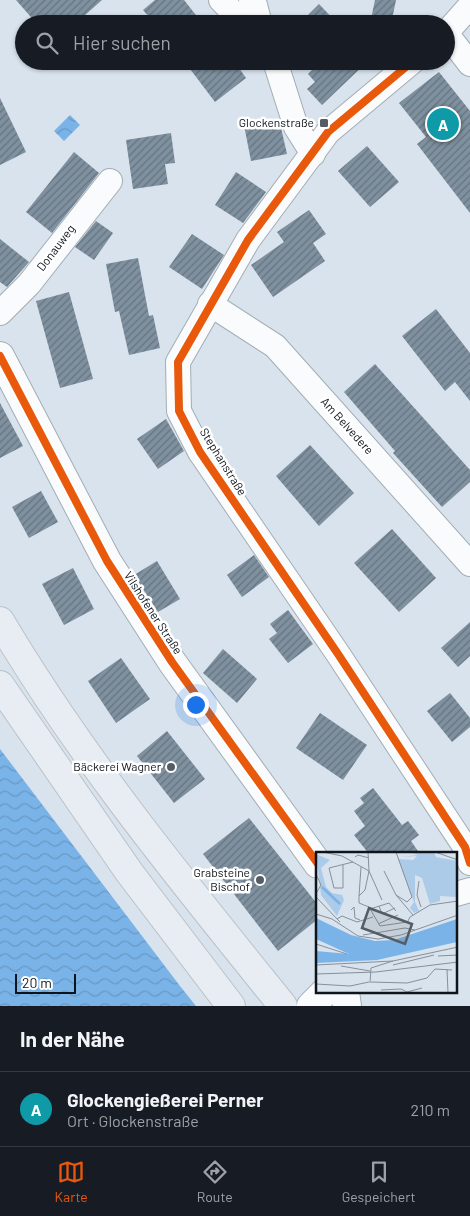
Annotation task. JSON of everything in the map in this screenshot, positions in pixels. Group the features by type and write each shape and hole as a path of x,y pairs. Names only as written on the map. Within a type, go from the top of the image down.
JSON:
{"main road":[{"path":"0,621 35,680 163,857 283,1006"},
{"path":"0,685 130,872 231,1006"}],"street":[{"path":"221,0 235,15"},
{"path":"251,0 255,5 258,15"},
{"path":"455,23 470,6"},
{"path":"455,45 470,64"},
{"path":"278,70 296,127 313,154"},
{"name":"Stephanstraße","path":"402,70 328,132 248,240 178,362 179,411 200,452 338,654 465,847 470,863"},
{"name":"Donauweg","path":"0,313 29,284 110,181"},
{"name":"Am Belvedere","path":"210,304 275,346 470,564"},
{"name":"Vilshofener Straße","path":"0,356 107,561 172,662 316,861"},
{"path":"311,1006 322,994"}],"water":[{"path":"70,115 80,125 64,141 54,131"},
{"path":"0,749 180,986 196,1006 0,1006"}],"building":[{"path":"16,0 102,0 85,15 29,15"},
{"path":"155,0 184,0 196,15 147,15 143,10"},
{"path":"375,0 396,0 393,15 372,15"},
{"path":"319,4 329,15 308,15"},
{"path":"191,70 240,70 246,78 215,102"},
{"path":"312,70 359,70 322,105 307,89 315,82 308,74"},
{"path":"439,72 470,111 470,213 417,144 426,137 399,103"},
{"path":"0,98 26,152 0,165"},
{"path":"279,119 287,154 251,161 244,125"},
{"path":"171,133 175,163 165,164 168,184 133,189 126,140"},
{"path":"367,146 399,182 370,207 338,171"},
{"path":"74,152 99,173 52,233 26,212"},
{"path":"236,172 266,192 243,223 215,205"},
{"path":"309,210 326,234 313,243 325,261 273,297 251,265 284,242 277,232"},
{"path":"96,221 113,233 94,260 75,247"},
{"path":"192,234 224,255 202,289 169,267"},
{"path":"0,239 29,262 7,287 0,282"},
{"path":"138,258 149,316 153,315 160,348 129,355 119,311 115,312 106,264"},
{"path":"69,292 93,379 60,388 36,301"},
{"path":"436,309 470,353 470,401 455,382 445,391 402,336"},
{"path":"375,364 470,470 470,482 442,507 393,453 395,451 344,392"},
{"path":"0,403 23,446 0,458"},
{"path":"166,419 184,451 158,469 137,439"},
{"path":"310,445 354,493 319,526 276,476"},
{"path":"41,491 58,522 29,538 12,507"},
{"path":"392,529 436,578 399,612 354,563"},
{"path":"254,555 269,577 242,597 227,575"},
{"path":"157,561 180,599 158,612 134,575"},
{"path":"73,568 94,609 64,625 42,584"},
{"path":"288,610 313,644 288,663 269,639 277,633 270,624"},
{"path":"470,622 470,656 458,667 441,648"},
{"path":"223,649 257,679 237,703 203,673"},
{"path":"121,658 150,699 116,723 88,681"},
{"path":"450,693 470,718 470,727 452,742 427,711"},
{"path":"320,713 367,745 343,780 296,748"},
{"name":"Bäckerei Wagner","path":"167,731 205,779 174,803 137,756"},
{"path":"373,788 402,825 408,821 419,835 411,841 419,852 367,852 354,835 365,826 354,811 364,803 360,798"},
{"name":"Grabsteine Bischof","path":"249,818 316,902 316,921 278,951 203,854"}],"cycle path":[{"path":"402,70 328,132 248,240 178,362 179,411 200,452 338,654 465,847 470,863"},
{"path":"0,356 107,561 172,662 316,861"}],"place":[{"name":"Glockenstraße","path":"324,123"},
{"name":"Glockengießerei Perner","path":"443,124"},
{"name":"Bäckerei Wagner","path":"171,767"},
{"name":"Grabsteine Bischof","path":"260,880"}]}
